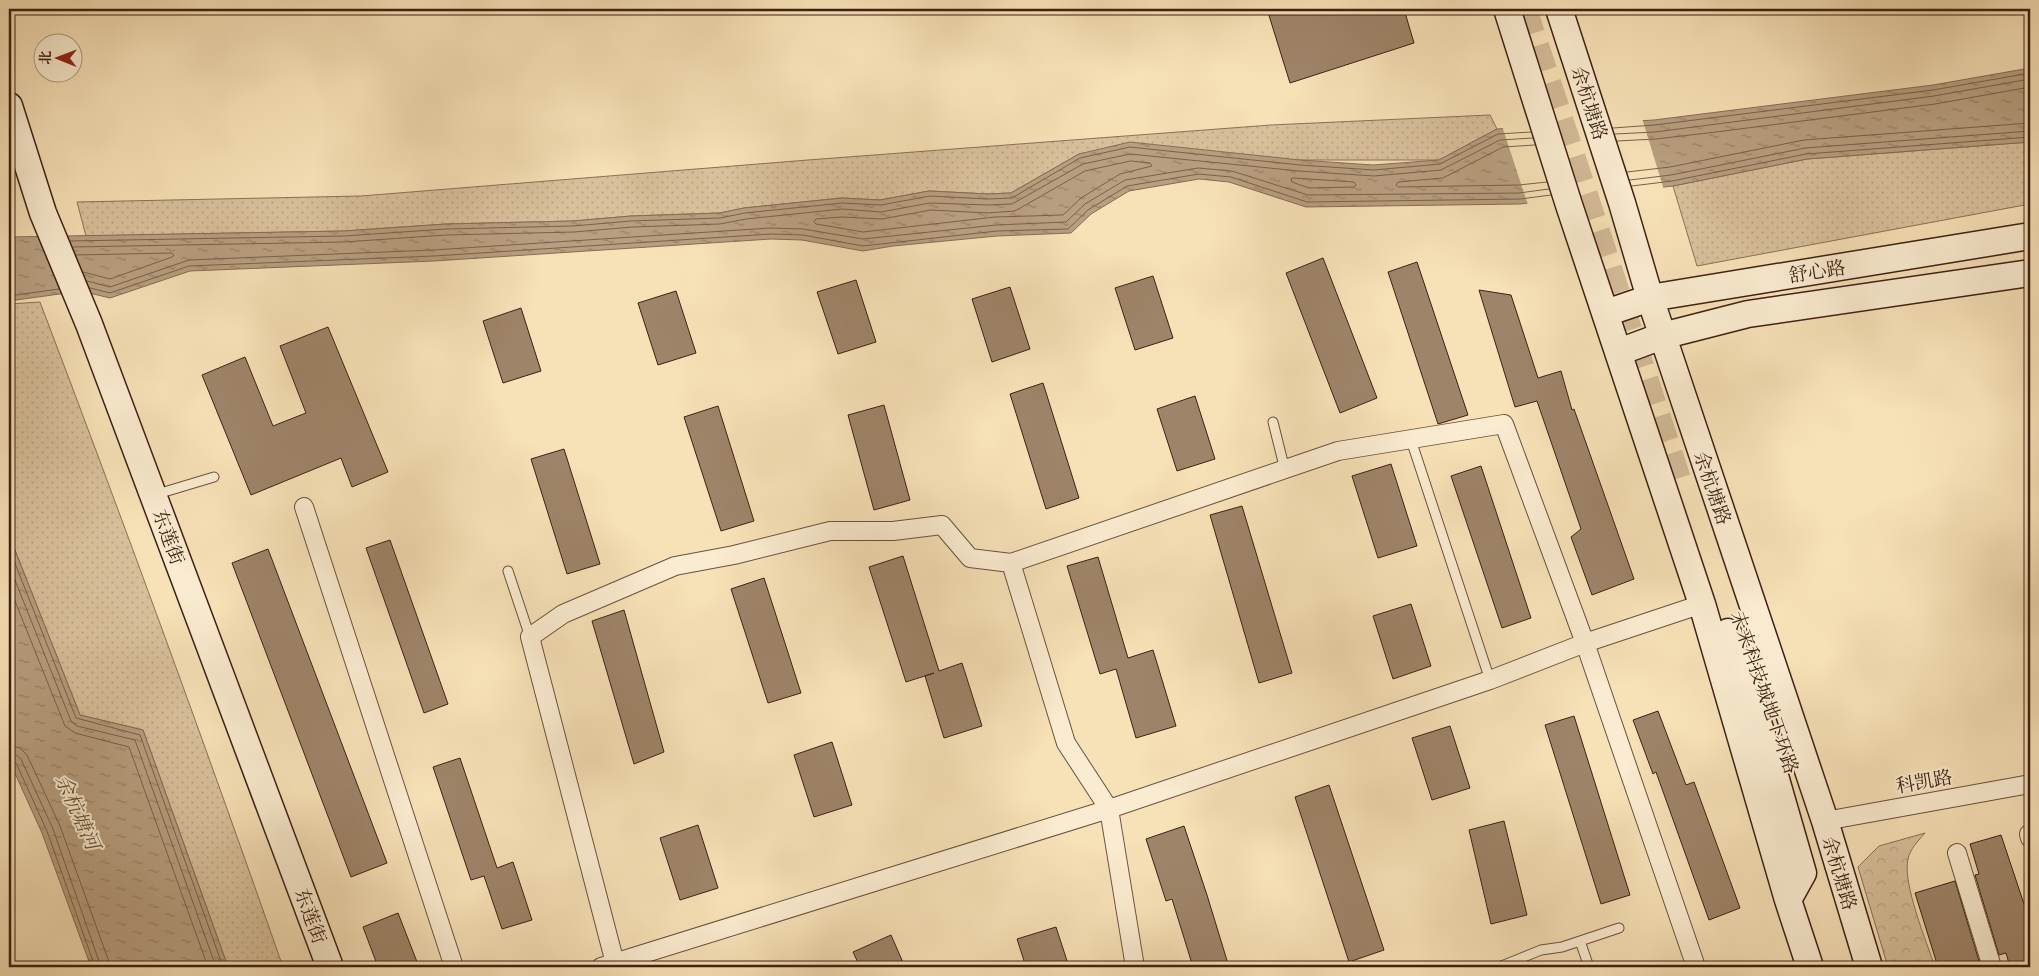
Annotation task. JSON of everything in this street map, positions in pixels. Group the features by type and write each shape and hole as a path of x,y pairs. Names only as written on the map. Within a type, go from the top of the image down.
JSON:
{"street":[{"path":"1506,9 1702,604 1788,900 1810,967"},
{"name":"余杭塘路","path":"1559,9 1622,202 1662,336 1825,821 1869,967"},
{"name":"东莲街","path":"9,106 43,213 89,324 330,967"},
{"name":"舒心路","path":"1606,313 1650,298 2030,236"},
{"name":"舒心路","path":"1619,352 1662,336 1748,314 2030,273"},
{"path":"1696,967 1585,643 1504,424 1338,451 1285,471 1010,563 970,558 942,526 894,531 830,531 734,555 675,566 563,614 530,638 611,966 1109,809 1490,680 1585,643 1702,604"},
{"name":"未来科技城地下环路","path":"1788,900 1803,873 1685,480 1825,866 1849,901"},
{"path":"304,507 454,967"},
{"path":"1010,563 1066,743 1109,809 1135,967"},
{"name":"科凯路","path":"1825,821 2030,784"},
{"path":"1957,853 1992,967"}],"lane":[{"path":"1273,422 1285,471"},
{"path":"1412,440 1490,680"},
{"path":"154,495 214,476"},
{"path":"508,571 530,638"},
{"path":"1499,967 1541,950 1562,947 1619,928"},
{"path":"1580,941 1589,967"}],"green space":[{"path":"1490,115 1497,129 1439,160 1300,160 1079,154 1011,193 988,194 929,191 880,200 842,198 744,208 720,213 631,216 573,221 446,224 344,231 86,236 77,202 361,196 1271,125"},
{"path":"2030,142 2030,204 1697,266 1673,186 1807,159"},
{"path":"40,302 164,634 283,967 228,967 143,730 80,715 9,535 9,304"},
{"path":"1925,833 1911,852 1907,870 1916,913 1935,967 1888,967 1858,867 1879,846"}],"water":[{"path":"2030,68 2030,142 1807,159 1673,186 1520,204 1306,207 1229,182 1199,179 1129,191 1091,214 1071,233 997,236 893,246 863,251 802,240 771,239 434,261 190,271 110,298 81,291 9,301 9,237 344,231 446,224 573,221 631,216 720,213 744,208 842,198 880,200 929,191 988,194 1011,193 1079,154 1130,142 1300,160 1373,165 1439,160 1497,129 1654,120 1933,85"},
{"name":"余杭塘河","path":"9,535 80,715 143,730 228,967 91,967 42,833 9,760"}],"pier":[{"path":"1642,118 1664,190 1528,205 1502,126"}],"building":[{"path":"1267,9 1404,9 1414,43 1290,83"},
{"path":"1323,258 1377,398 1340,413 1286,273"},
{"path":"1417,262 1468,415 1438,424 1388,272"},
{"path":"1153,276 1173,338 1135,350 1115,288"},
{"path":"856,280 876,342 838,354 817,292"},
{"path":"1010,287 1030,349 992,362 972,299"},
{"path":"1479,290 1511,295 1538,378 1561,371 1572,410 1574,409 1634,579 1592,595 1571,537 1581,529 1537,401 1515,407"},
{"path":"676,291 696,353 658,365 638,303"},
{"path":"521,308 541,371 503,383 483,321"},
{"path":"328,327 388,472 352,487 341,458 251,495 202,375 245,357 273,426 306,413 280,346"},
{"path":"1043,383 1079,498 1046,509 1010,394"},
{"path":"1195,396 1215,459 1177,471 1157,409"},
{"path":"884,405 910,500 874,510 848,415"},
{"path":"718,406 754,521 721,531 684,417"},
{"path":"564,449 600,564 567,574 531,459"},
{"path":"1391,464 1417,546 1378,558 1352,476"},
{"path":"1481,466 1531,618 1502,628 1451,476"},
{"path":"1242,506 1292,673 1259,683 1210,515"},
{"path":"390,540 448,704 424,713 366,548"},
{"path":"268,549 387,863 351,877 232,563"},
{"path":"903,556 939,671 962,663 982,726 944,738 925,676 934,673 906,682 869,567"},
{"path":"1098,557 1128,658 1153,650 1176,726 1136,738 1116,669 1100,674 1067,566"},
{"path":"764,578 801,693 768,703 731,589"},
{"path":"1411,604 1431,666 1393,679 1373,616"},
{"path":"624,610 664,752 634,764 592,621"},
{"path":"1658,711 1686,785 1694,782 1740,908 1709,920 1656,772 1653,774 1633,720"},
{"path":"1574,716 1630,895 1601,904 1545,725"},
{"path":"1450,726 1470,788 1432,800 1412,738"},
{"path":"832,742 852,805 814,817 794,755"},
{"path":"460,758 497,868 513,862 532,920 502,929 484,876 471,880 433,767"},
{"path":"1329,785 1384,950 1349,962 1295,797"},
{"path":"1504,821 1527,915 1491,924 1469,830"},
{"path":"698,825 718,888 680,900 660,838"},
{"path":"1184,826 1229,967 1193,967 1172,899 1166,901 1146,839"},
{"path":"2001,835 2030,922 2030,967 2010,967 2006,953 1999,955 1975,875 1979,874 1970,844"},
{"path":"1955,881 1979,961 1956,967 1938,967 1915,893"},
{"path":"398,913 419,967 378,967 363,927"},
{"path":"1056,927 1069,967 1026,967 1017,939"},
{"path":"891,935 905,967 860,967 853,952"}],"tunnel":[{"path":"1524,9 1679,482"}]}
